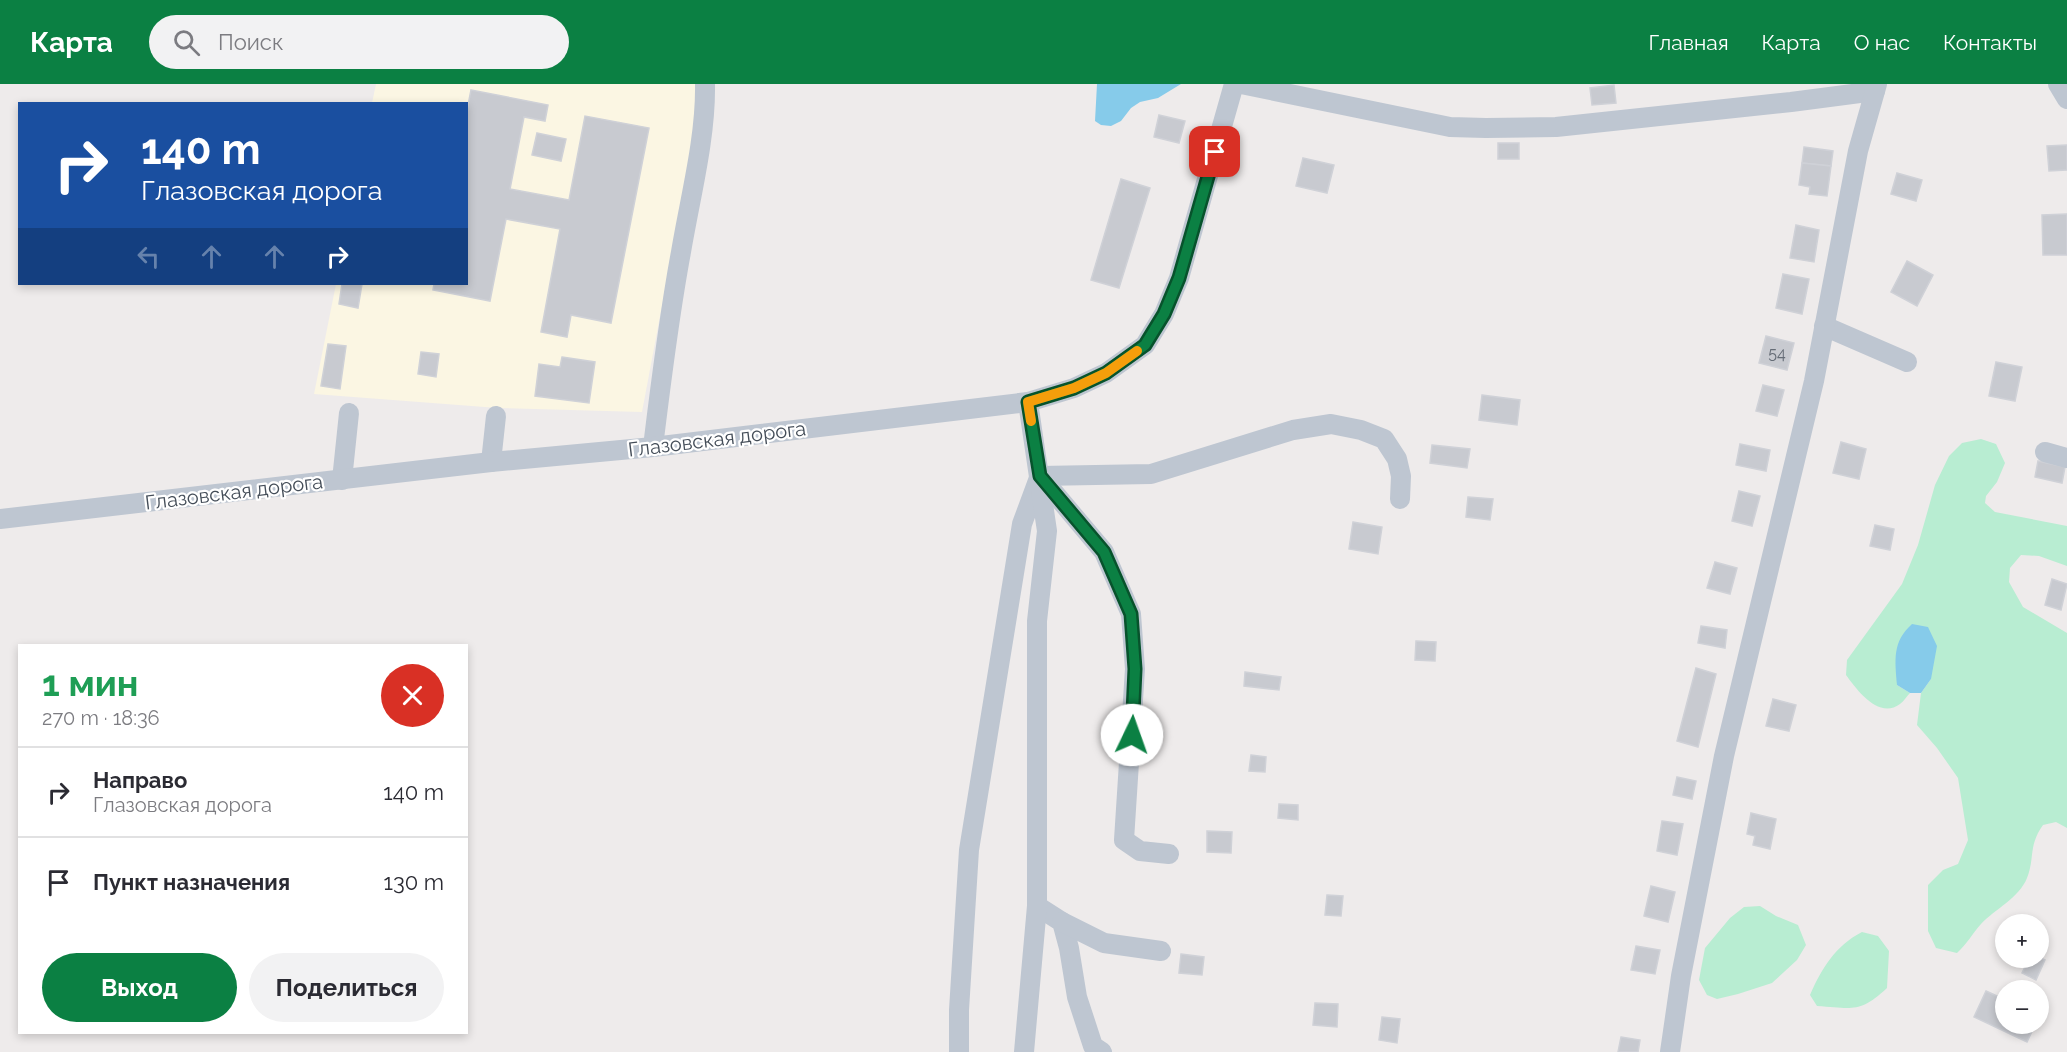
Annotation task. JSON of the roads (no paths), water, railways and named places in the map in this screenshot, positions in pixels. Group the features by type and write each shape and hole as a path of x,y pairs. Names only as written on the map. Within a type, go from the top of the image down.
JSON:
{"street":[{"path":"653,447 678,266 698,155 705,84"},
{"name":"Глазовская дорога","path":"0,519 491,462 653,447 1028,402 1074,388 1106,373 1145,345 1164,314 1179,278 1234,84"},
{"path":"1241,84 1449,127 1486,128 1556,127 1791,102 1876,88 1858,151 1824,326 1784,510 1724,756 1681,976 1670,1052"},
{"path":"2058,84 2067,99"},
{"path":"1824,326 1907,362"},
{"path":"1024,1052 1037,906 1037,621 1047,531 1028,402"},
{"path":"342,480 349,413"},
{"path":"491,462 496,416"},
{"path":"1040,476 1151,474 1293,430 1331,424 1361,430 1384,439 1397,459 1401,476 1400,499"},
{"path":"2046,452 2067,458"},
{"path":"1040,476 1104,552 1131,614 1135,669 1124,840 1140,851 1169,854"},
{"path":"959,1052 959,1010 969,850 1022,524 1040,476"},
{"path":"1037,906 1062,922 1104,943 1161,951"},
{"path":"1062,922 1077,997 1093,1046 1102,1052"}],"water":[{"path":"1097,84 1181,84 1158,98 1140,102 1131,108 1121,121 1111,126 1101,125 1095,121"},
{"path":"1912,624 1928,627 1937,646 1931,679 1921,693 1910,693 1897,685 1896,652 1901,638"}]}
